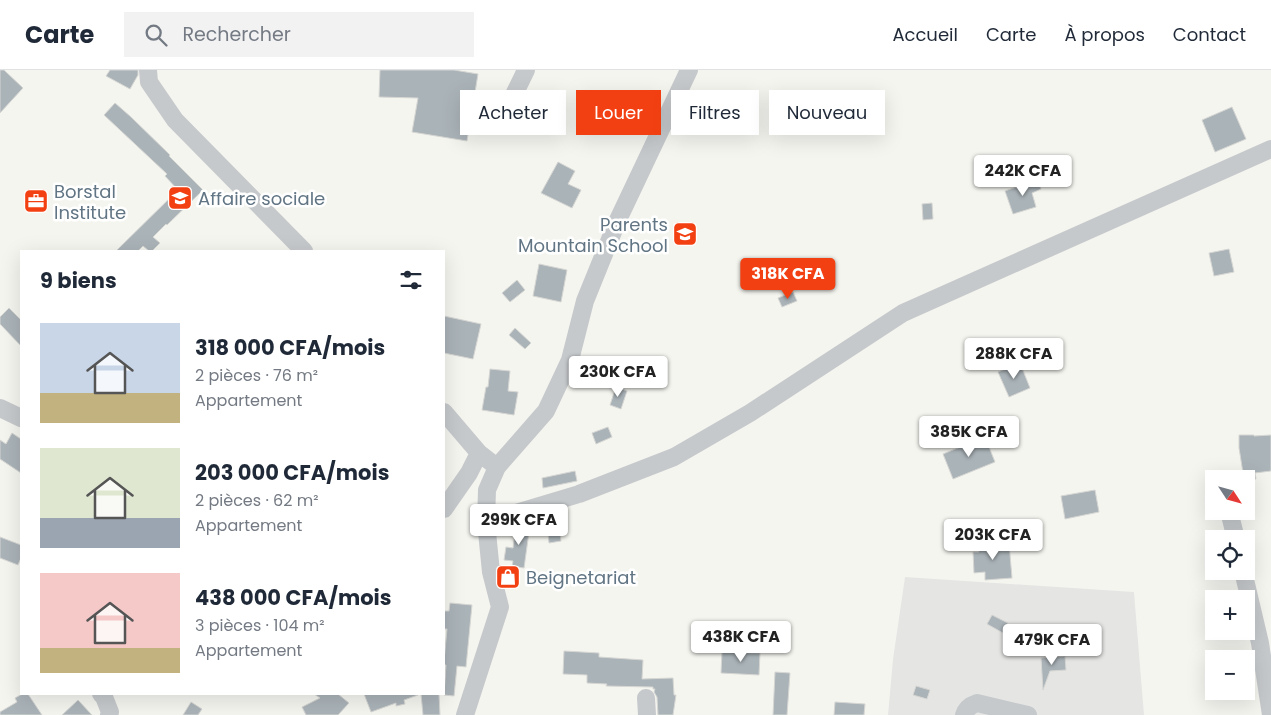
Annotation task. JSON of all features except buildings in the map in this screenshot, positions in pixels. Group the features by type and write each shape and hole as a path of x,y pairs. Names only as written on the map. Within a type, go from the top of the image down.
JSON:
{"street":[{"path":"148,70 149,82 175,120 303,250"},
{"path":"516,90 526,70"},
{"path":"465,715 500,607 491,572 486,522 487,490 497,467 546,411 570,360 585,301 618,222 689,70"},
{"path":"486,522 579,494 674,457 750,413 903,314 1271,149"},
{"path":"0,408 20,418"},
{"path":"445,413 480,453 497,467"},
{"path":"445,508 480,453"},
{"path":"1245,580 1260,642 1271,715"},
{"path":"102,695 110,715"},
{"path":"964,715 970,706 977,703 1028,715"}],"shaded area":[{"path":"905,577 1134,592 1144,715 888,715 893,659"}],"place":[{"name":"Affaire sociale","path":"180,198"},
{"name":"Borstal Institute","path":"36,201"},
{"name":"Parents Mountain School","path":"685,234"},
{"name":"Beignetariat","path":"508,577"}]}
